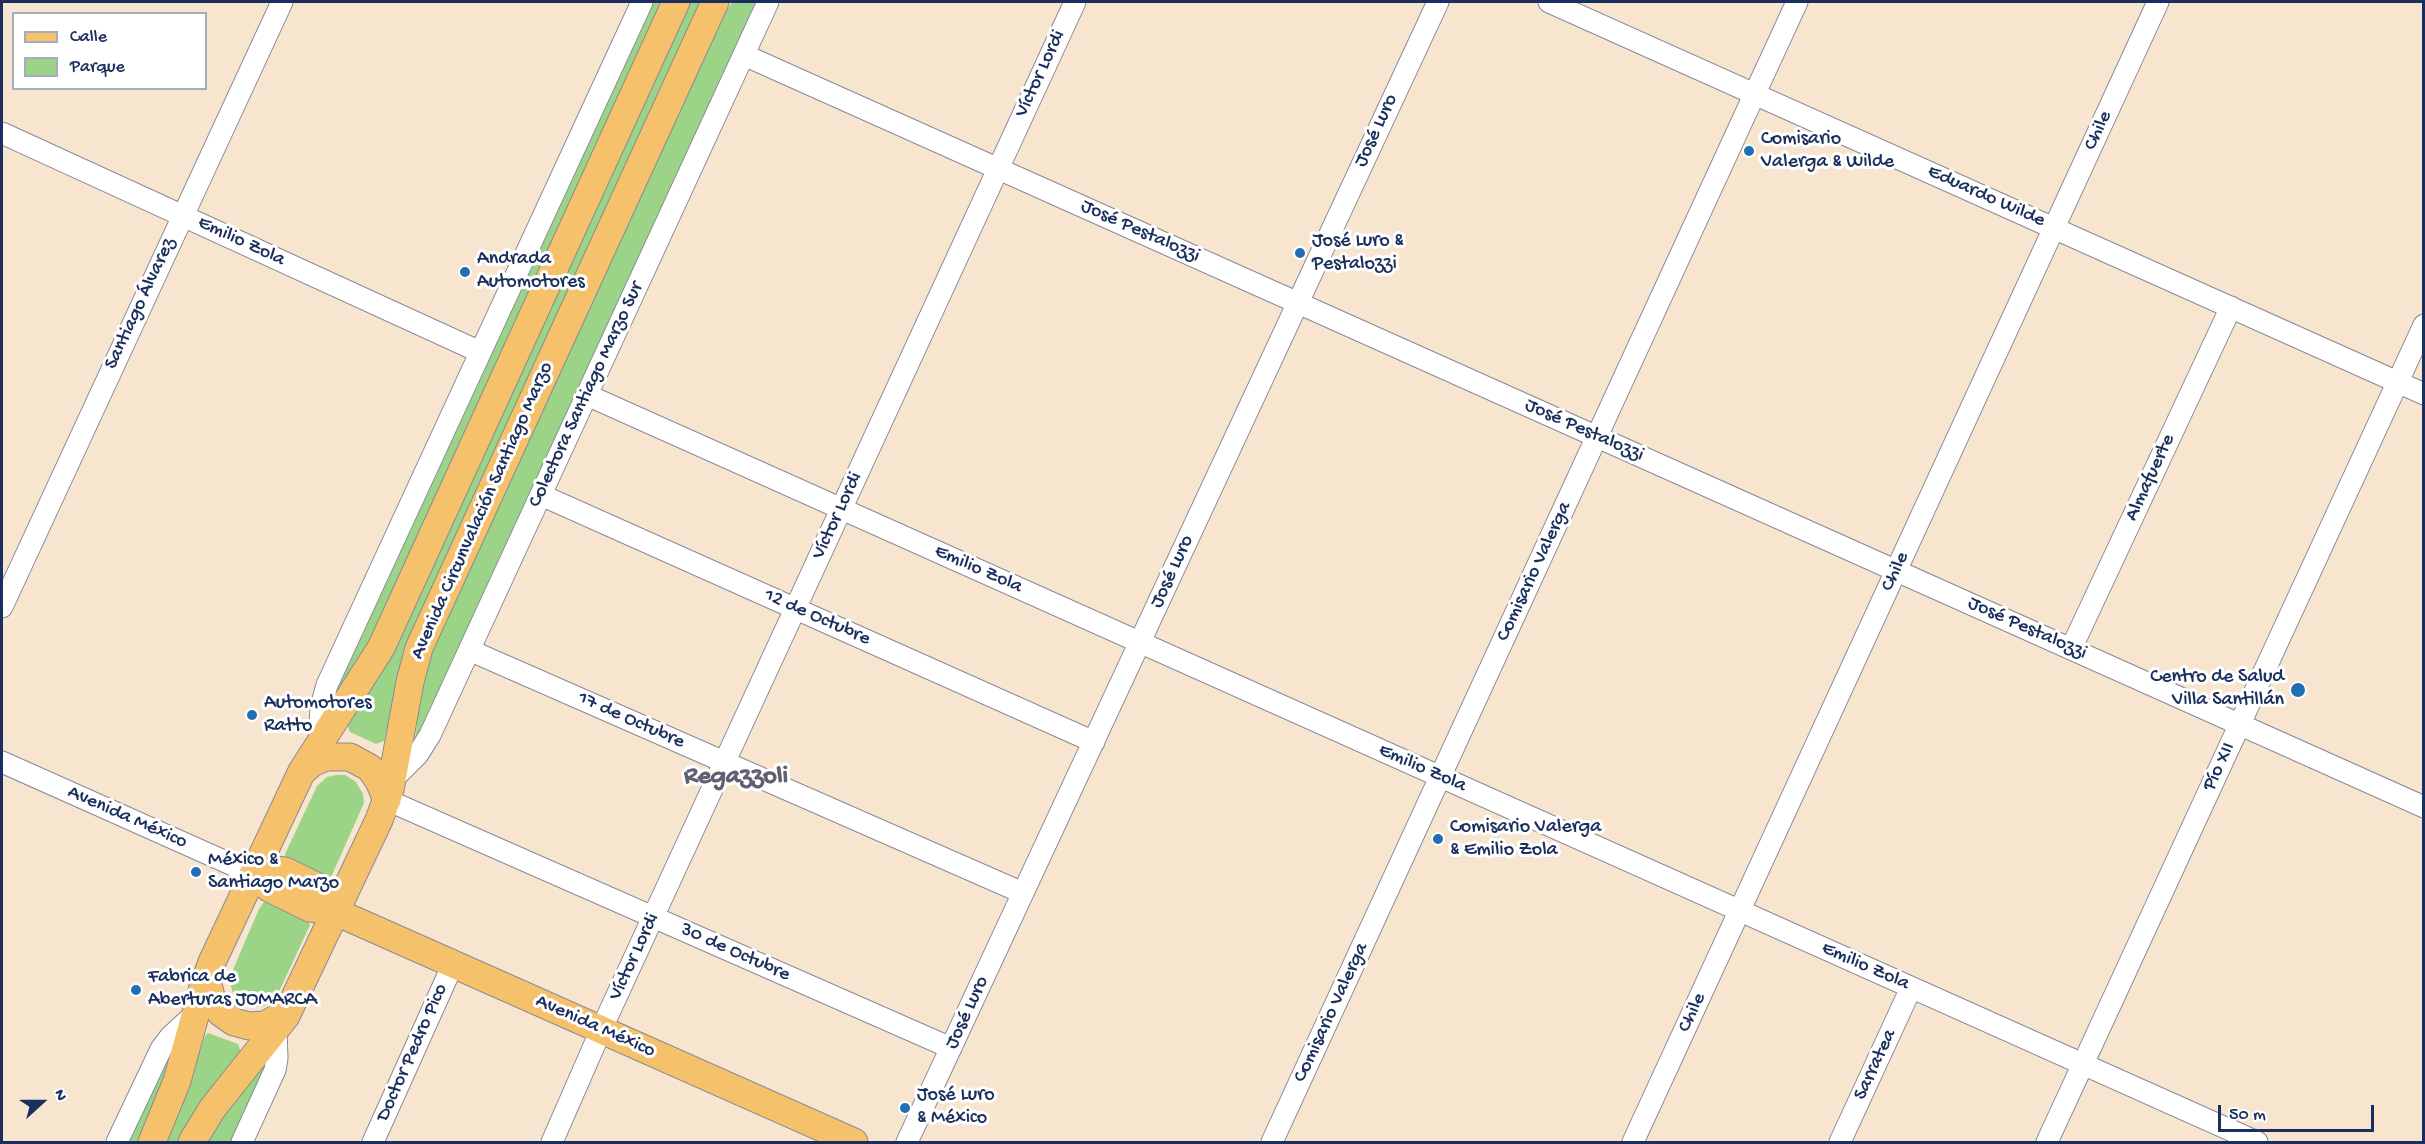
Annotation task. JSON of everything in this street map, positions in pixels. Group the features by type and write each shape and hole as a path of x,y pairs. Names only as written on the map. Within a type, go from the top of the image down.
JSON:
{"main road":[{"name":"Avenida Circunvalación Santiago Marzo","path":"152,1143 177,1081 212,962 297,781 381,648 676,2"},
{"name":"Avenida Circunvalación Santiago Marzo","path":"192,1143 212,1109 276,1030 294,1000 336,912 389,790 419,648 715,2"},
{"path":"696,43 722,2"},
{"path":"297,781 306,768 319,759 334,755 350,757 370,768 389,790"},
{"path":"253,874 273,870 285,871 322,889 330,898 336,912"},
{"name":"Avenida México","path":"336,912 854,1143"},
{"path":"212,962 208,977 209,993 216,1007 234,1022 257,1027 273,1023 285,1014 294,1000"}],"street":[{"name":"Santiago Álvarez","path":"2,607 282,2"},
{"path":"320,745 321,708 327,685 640,2"},
{"name":"Colectora Santiago Marzo Sur","path":"389,790 426,742 768,2"},
{"name":"Víctor Lordi","path":"552,1143 601,1030 1075,2"},
{"name":"José Luro","path":"907,1143 1438,2"},
{"name":"Eduardo Wilde","path":"1549,2 2424,394"},
{"name":"Comisario Valerga","path":"1272,1143 1797,2"},
{"name":"Chile","path":"1633,1143 2158,2"},
{"name":"José Pestalozzi","path":"744,55 2240,724 2421,800"},
{"name":"Emilio Zola","path":"2,133 480,352"},
{"name":"Almafuerte","path":"2072,649 2231,307"},
{"name":"Pío XII","path":"2047,1143 2424,325"},
{"name":"Emilio Zola","path":"587,395 2257,1143"},
{"name":"12 de Octubre","path":"541,495 1094,742"},
{"name":"17 de Octubre","path":"469,650 1023,893"},
{"name":"Avenida México","path":"2,762 253,874"},
{"name":"30 de Octubre","path":"389,790 653,917 951,1048"},
{"name":"Doctor Pedro Pico","path":"373,1143 453,964"},
{"name":"Sarratea","path":"1840,1143 1911,988"},
{"path":"117,1143 161,1049 170,1037 196,1013"},
{"path":"242,1143 275,1070 278,1058 276,1030"}],"green space":[{"path":"650,2 664,2 377,629 337,696 333,696"},
{"path":"688,2 704,2 401,665 384,741 376,744 350,732 347,725"},
{"path":"732,2 759,2 418,740 415,741 422,681 430,651 705,47"},
{"path":"345,775 356,782 363,794 364,803 332,875 328,878 286,858 285,854 317,786 327,777"},
{"path":"268,901 309,921 310,925 277,996 262,1007 248,1007 234,997 229,979 259,909 264,902"},
{"path":"208,1033 238,1044 241,1052 182,1142 162,1142 194,1069 205,1036"},
{"path":"169,1056 155,1109 141,1142 127,1142"},
{"path":"266,1063 231,1142 203,1142 207,1134"}],"place":[{"name":"Comisario Valerga & Wilde","path":"1749,151"},
{"name":"José Luro & Pestalozzi","path":"1300,253"},
{"name":"Andrada Automotores","path":"465,272"},
{"name":"Centro de Salud Villa Santillán","path":"2298,690"},
{"name":"Automotores Ratto","path":"252,715"},
{"name":"Comisario Valerga & Emilio Zola","path":"1438,839"},
{"name":"México & Santiago Marzo","path":"196,872"},
{"name":"Fabrica de Aberturas JOMARCA","path":"136,990"},
{"name":"José Luro & México","path":"905,1108"}],"district":[{"name":"Regazzoli","path":"736,778"}]}
